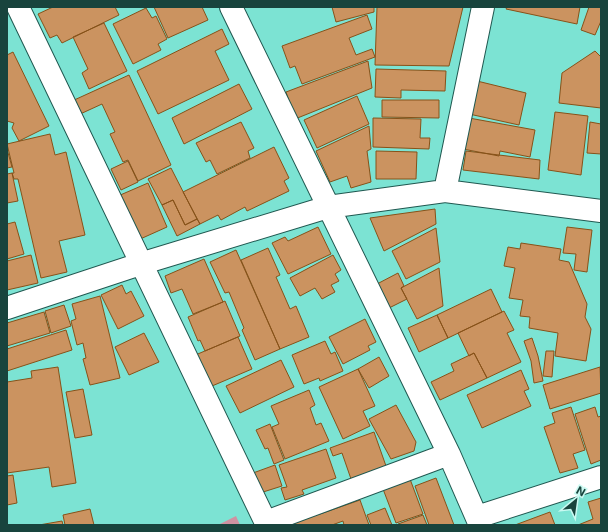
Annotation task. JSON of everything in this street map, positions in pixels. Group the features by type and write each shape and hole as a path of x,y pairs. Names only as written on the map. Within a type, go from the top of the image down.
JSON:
{"street":[{"path":"18,7 266,524 449,454"},
{"path":"231,7 449,454 478,521 601,477"},
{"path":"445,191 483,7"},
{"path":"7,308 140,264 328,207 445,191 601,211"}],"shaded area":[{"path":"236,516 240,525 218,525"}],"building":[{"path":"53,7 115,7 119,15 62,43 57,35 50,38 38,14"},
{"path":"154,7 202,7 208,20 168,38"},
{"path":"332,7 374,7 374,12 336,22"},
{"path":"377,7 463,7 449,66 375,65"},
{"path":"507,7 580,7 577,24 506,9"},
{"path":"589,7 601,7 601,21 595,35 581,30"},
{"path":"146,8 152,18 156,16 167,39 158,44 161,50 133,64 113,24"},
{"path":"367,15 372,29 349,38 356,55 372,49 375,57 302,84 295,66 290,68 282,46"},
{"path":"104,23 127,71 89,89 82,73 88,69 73,37"},
{"path":"222,29 229,44 215,51 229,80 158,114 137,71"},
{"path":"595,51 601,57 601,108 559,103 562,73"},
{"path":"13,52 49,126 19,141 12,128 14,123 7,121 7,55"},
{"path":"368,61 372,88 295,119 286,92"},
{"path":"376,69 446,71 445,91 401,90 401,98 375,97"},
{"path":"129,75 171,165 138,181 128,160 123,162 110,134 115,132 102,104 78,115 72,101"},
{"path":"477,81 526,93 519,125 469,114"},
{"path":"239,84 252,109 184,144 172,118"},
{"path":"357,96 369,124 317,148 304,120"},
{"path":"382,100 439,100 439,118 382,117"},
{"path":"555,112 588,116 581,175 548,170"},
{"path":"373,118 421,119 420,138 430,138 429,149 373,147"},
{"path":"469,118 535,130 530,157 500,151 499,156 463,149"},
{"path":"241,122 254,148 248,151 250,158 217,174 210,160 206,162 196,143"},
{"path":"590,122 601,124 601,154 587,153"},
{"path":"369,126 371,149 367,151 371,182 351,188 347,176 330,182 316,151"},
{"path":"50,134 55,155 66,152 85,235 59,241 67,272 41,278 18,179 14,179 12,173 14,173 7,144"},
{"path":"274,147 289,178 284,181 289,191 247,211 245,207 221,220 218,215 200,224 183,192"},
{"path":"7,149 12,167 7,168"},
{"path":"376,151 417,152 416,179 376,179"},
{"path":"466,151 540,160 539,179 463,170"},
{"path":"128,161 138,182 121,190 111,169"},
{"path":"171,168 197,219 185,225 173,200 162,205 148,179"},
{"path":"12,173 18,201 7,203 7,174"},
{"path":"148,183 167,227 138,240 118,196"},
{"path":"173,200 185,225 197,219 200,224 177,236 162,205"},
{"path":"435,209 436,224 384,251 370,218"},
{"path":"15,222 24,254 7,259 7,224"},
{"path":"318,227 331,254 288,274 272,243 285,237 288,241"},
{"path":"567,227 592,230 587,272 574,270 576,254 563,253"},
{"path":"436,228 440,262 406,279 392,251"},
{"path":"521,243 561,249 559,260 569,262 587,304 585,317 591,329 586,361 555,356 558,333 529,328 530,317 520,316 523,300 509,298 515,268 504,266 508,247 520,249"},
{"path":"268,248 280,275 276,277 290,309 296,306 309,337 280,349 241,260"},
{"path":"236,250 280,349 255,360 242,330 244,328 229,292 225,293 210,262"},
{"path":"31,255 38,283 7,290 7,261"},
{"path":"333,255 341,270 335,274 339,281 331,285 335,292 322,299 315,288 300,296 290,278"},
{"path":"204,259 223,302 193,314 182,289 171,293 165,276"},
{"path":"439,268 443,306 417,319 401,288"},
{"path":"398,273 404,286 401,288 407,299 389,308 377,284"},
{"path":"122,285 126,294 131,291 144,316 118,329 101,295"},
{"path":"491,289 502,312 448,338 437,315"},
{"path":"100,296 120,378 90,385 83,359 86,358 83,343 77,345 71,321 76,319 72,304"},
{"path":"225,301 240,336 205,351 200,340 198,341 188,317"},
{"path":"64,305 71,326 51,333 45,311"},
{"path":"504,311 514,330 507,333 521,362 487,378 474,353 469,356 458,333"},
{"path":"44,312 50,333 7,346 7,323"},
{"path":"437,315 448,338 419,352 408,328"},
{"path":"365,319 376,342 368,346 370,350 343,364 329,337"},
{"path":"66,330 72,350 7,371 7,349"},
{"path":"144,333 159,362 129,375 115,347"},
{"path":"238,337 252,369 212,386 206,373 201,376 193,356"},
{"path":"532,338 538,356 543,381 534,383 531,361 524,341"},
{"path":"325,341 331,354 335,352 343,371 320,381 319,378 304,384 292,355"},
{"path":"546,351 554,351 552,377 543,376"},
{"path":"474,353 487,378 440,400 431,382 454,371 451,364"},
{"path":"379,357 389,376 369,388 358,369"},
{"path":"281,360 294,387 240,413 226,386"},
{"path":"58,367 76,483 52,487 49,467 7,473 7,382 32,378 31,371"},
{"path":"600,367 601,393 550,409 543,385"},
{"path":"358,369 375,406 363,411 370,426 343,439 319,387"},
{"path":"521,370 529,389 524,391 531,406 482,428 467,395"},
{"path":"83,389 92,435 75,438 66,392"},
{"path":"309,390 315,405 310,408 316,425 321,423 329,441 285,459 272,427 279,424 271,406"},
{"path":"396,405 416,442 414,451 391,459 369,419"},
{"path":"571,407 585,450 573,454 578,468 560,473 544,427 555,423 552,413"},
{"path":"595,407 598,417 601,416 601,460 591,464 575,414"},
{"path":"270,424 284,460 274,464 268,448 265,449 256,430"},
{"path":"374,432 386,466 351,479 342,453 333,456 330,448"},
{"path":"326,449 336,478 302,490 304,494 285,500 281,488 287,487 279,465"},
{"path":"275,465 282,486 260,493 253,473"},
{"path":"13,475 17,503 7,505 7,476"},
{"path":"436,478 454,525 429,525 415,486"},
{"path":"410,479 423,514 396,523 383,489"},
{"path":"601,498 601,525 578,525 593,519 588,502"},
{"path":"360,500 369,525 344,525 343,521 332,525 286,525 319,509 320,514"},
{"path":"385,508 392,525 371,525 367,515"},
{"path":"90,509 94,525 65,525 63,515"},
{"path":"550,512 555,525 515,525"},
{"path":"423,515 427,525 398,525 398,524"},
{"path":"62,521 63,525 39,525"}]}
